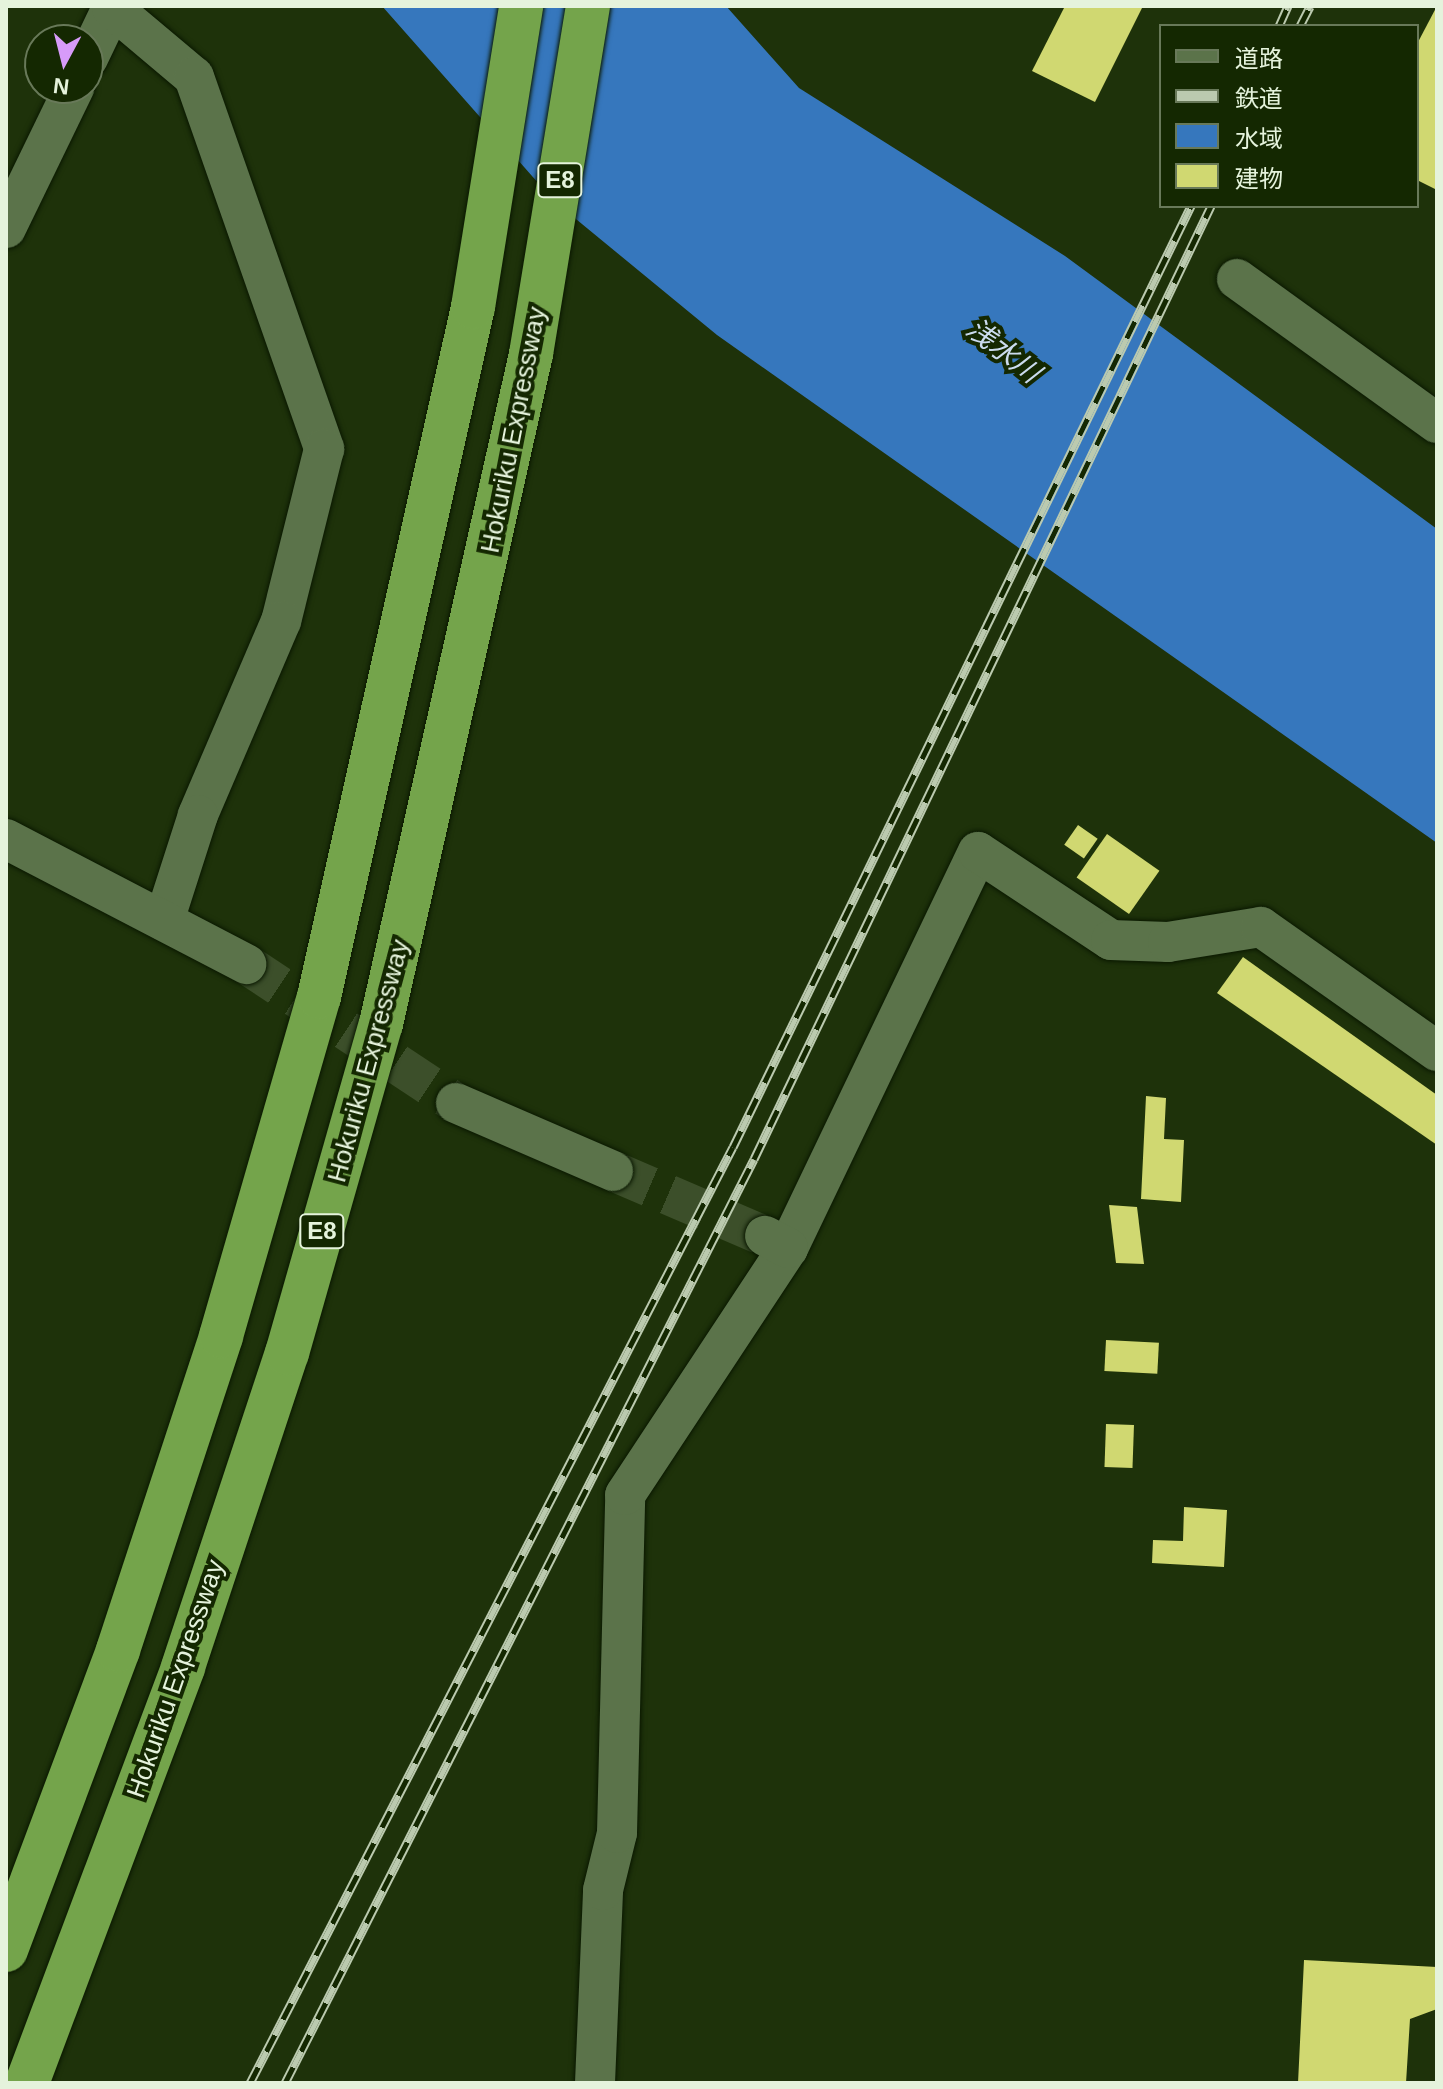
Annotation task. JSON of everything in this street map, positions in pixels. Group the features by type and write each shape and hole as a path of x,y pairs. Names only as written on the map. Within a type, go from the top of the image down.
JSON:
{"highway":[{"path":"6,1950 118,1650 221,1336 319,997 473,307 521,6"},
{"name":"Hokuriku Expressway","path":"27,2083 183,1667 292,1338 381,1024 531,354 588,6"}],"street":[{"path":"104,25 112,8 194,77 324,449 281,621 198,815 164,921"},
{"path":"6,228 66,104"},
{"path":"1237,279 1437,423"},
{"path":"6,839 246,964"},
{"path":"595,2083 603,1890 617,1833 625,1495 777,1242 978,852 1111,940 1168,942 1261,927 1437,1051"},
{"path":"456,1103 613,1171"}],"water":[{"name":"浅水川","path":"382,6 726,6 799,88 1065,256 1437,529 1437,843 717,335 554,201"}],"building":[{"path":"1065,6 1143,6 1095,102 1032,71"},
{"path":"1437,6 1437,190 1419,181 1419,40"},
{"path":"1078,825 1098,839 1084,858 1064,845"},
{"path":"1107,834 1159,871 1129,914 1077,877"},
{"path":"1243,957 1437,1095 1437,1145 1217,993"},
{"path":"1146,1096 1166,1098 1164,1139 1184,1140 1181,1202 1141,1199"},
{"path":"1109,1205 1137,1207 1144,1264 1116,1263"},
{"path":"1106,1340 1159,1343 1157,1374 1104,1371"},
{"path":"1106,1424 1134,1425 1132,1468 1104,1467"},
{"path":"1184,1507 1227,1510 1224,1567 1152,1563 1153,1540 1183,1541"},
{"path":"1304,1960 1437,1967 1437,2009 1410,2019 1406,2083 1298,2083"}],"tunnel":[{"path":"246,964 456,1103"},
{"path":"613,1171 765,1236"}],"railway":[{"path":"1280,24 1288,6"},
{"path":"1301,24 1310,6"},
{"path":"250,2083 733,1147 1190,208"},
{"path":"285,2083 754,1159 1210,208"}]}
